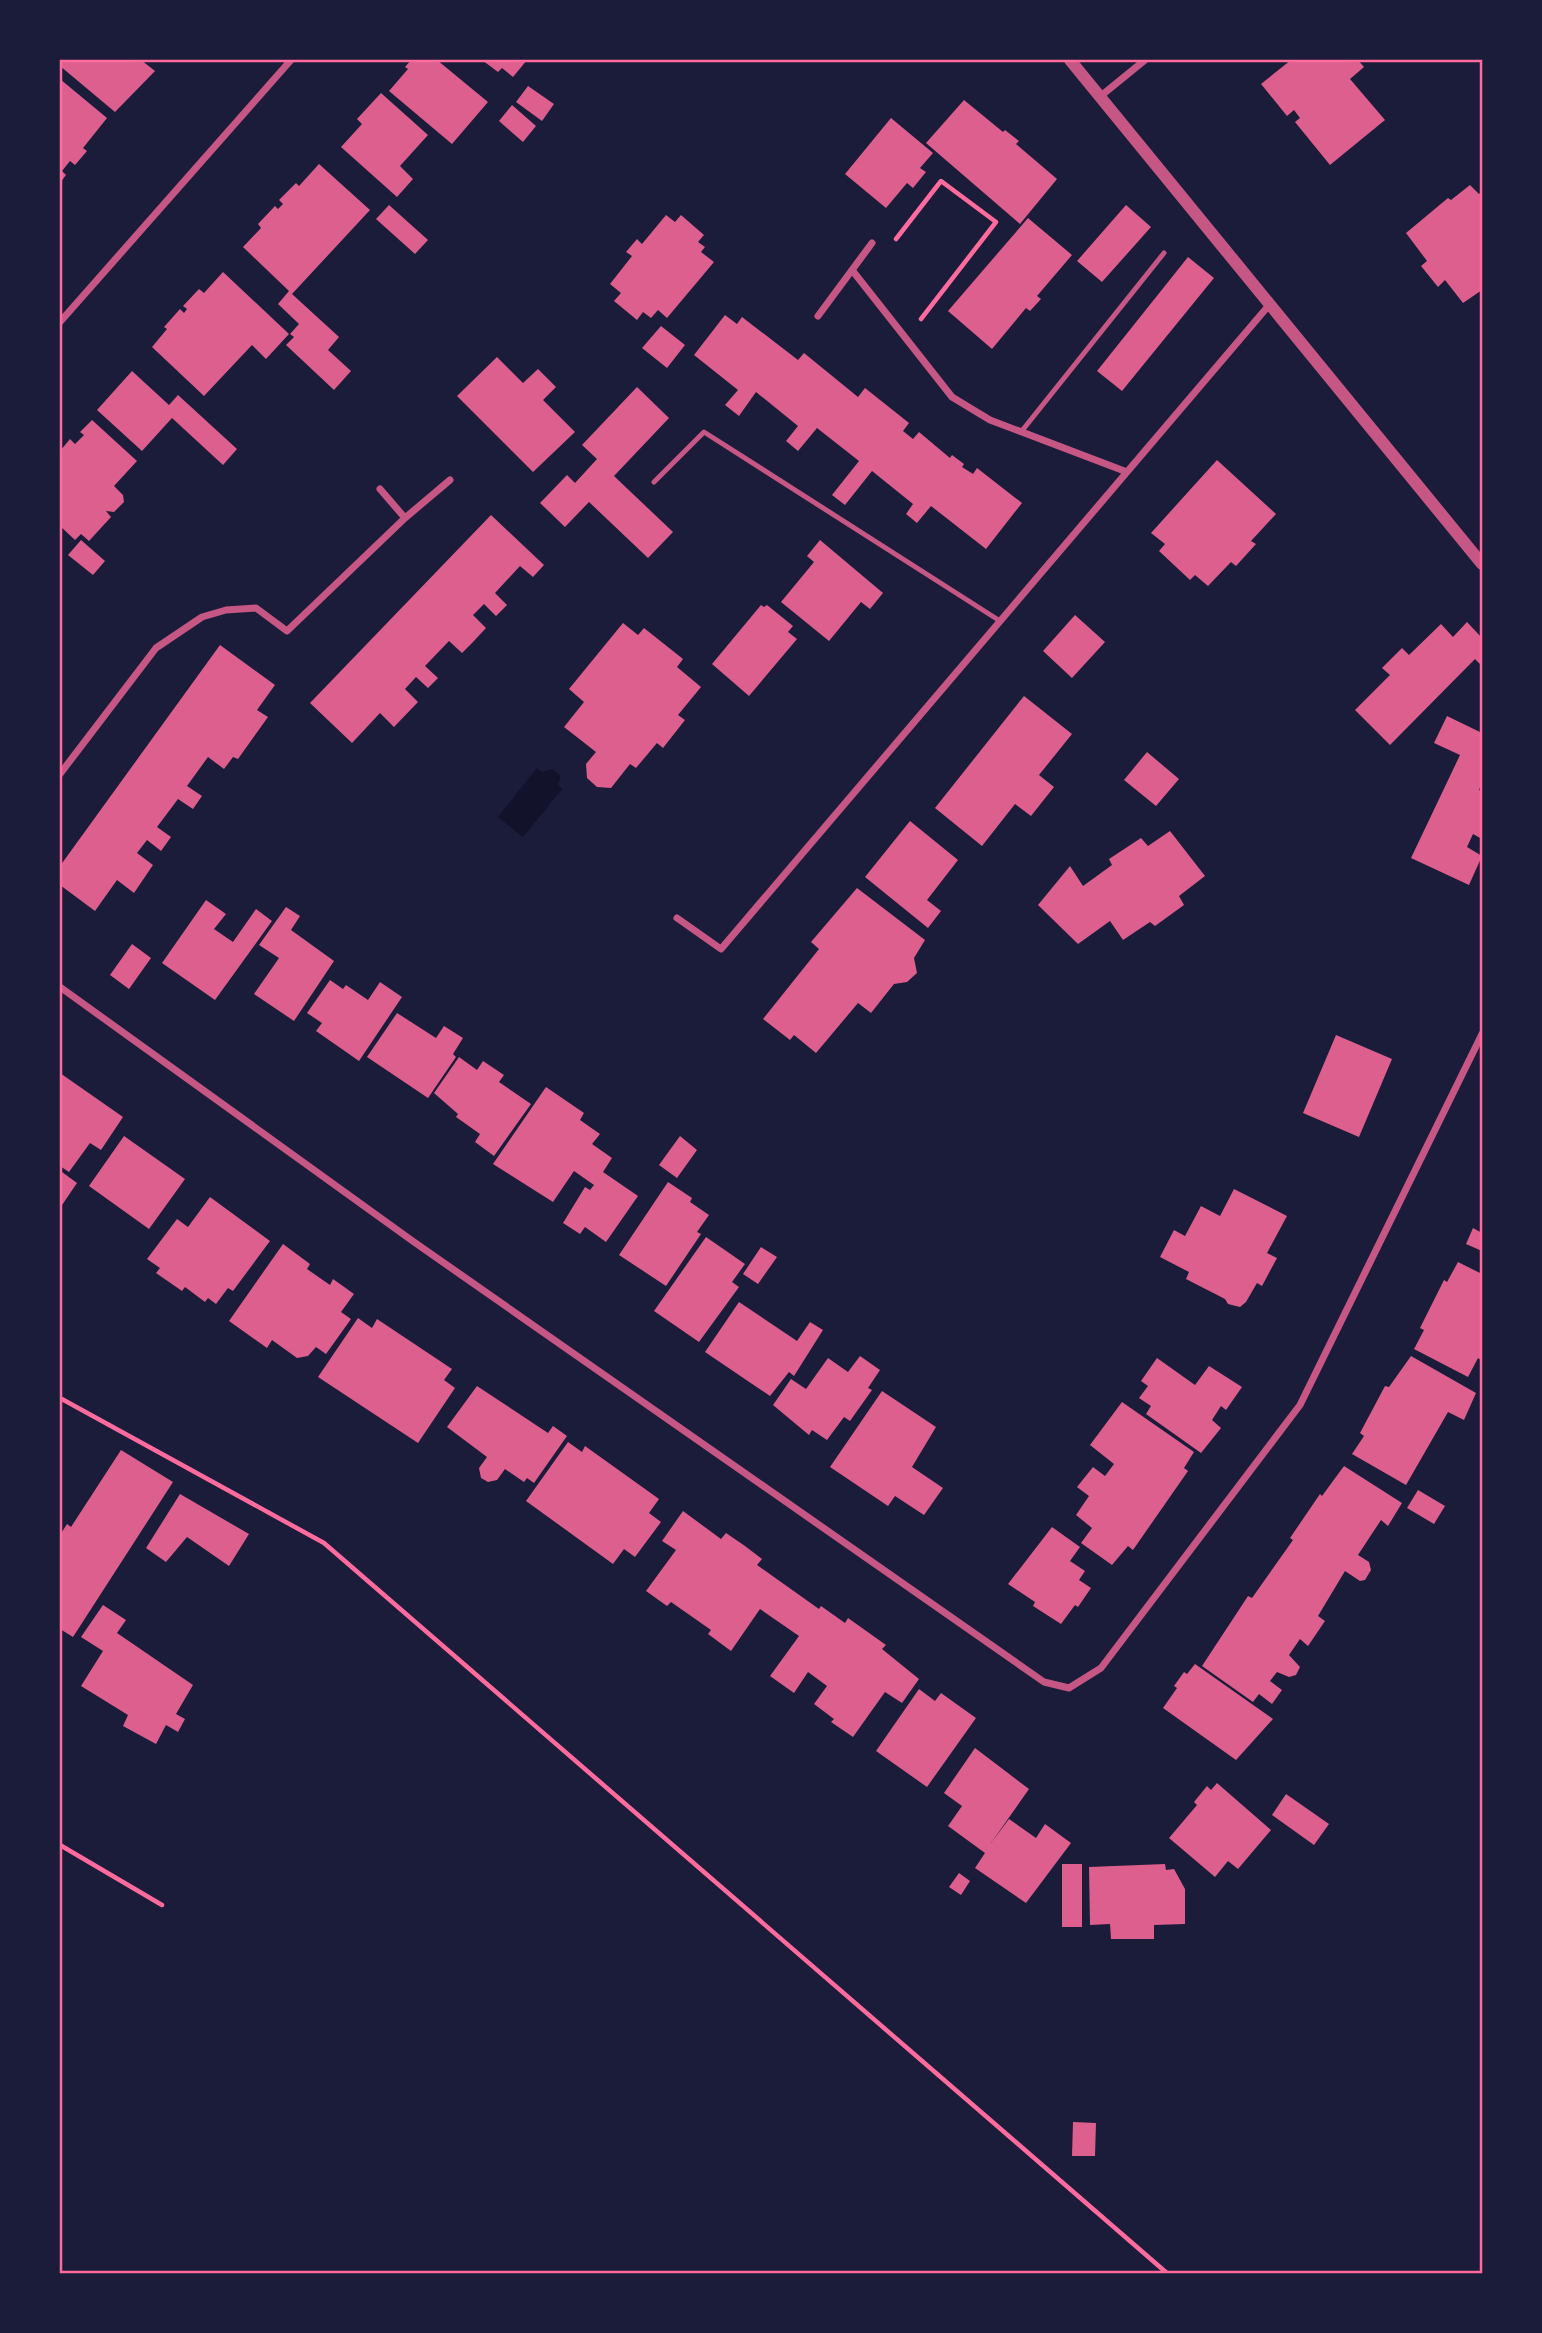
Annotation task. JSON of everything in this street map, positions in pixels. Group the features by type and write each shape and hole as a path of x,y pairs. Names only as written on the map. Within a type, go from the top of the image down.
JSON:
{"street":[{"path":"60,322 292,60"},
{"path":"1070,60 1102,95 1482,564"},
{"path":"1102,95 1145,60"},
{"path":"818,316 872,243"},
{"path":"852,270 952,397 990,420 1127,472"},
{"path":"677,918 721,949 1270,304"},
{"path":"60,774 156,648 202,617 226,610 256,608 287,631 405,518 450,480"},
{"path":"380,489 405,518"},
{"path":"60,987 425,1250 1044,1682 1069,1688 1101,1668 1300,1405 1482,1034"}],"lane":[{"path":"1021,432 1164,253"},
{"path":"654,482 704,432 1000,621"}],"path":[{"path":"893,243 941,181 996,222 905,339"},
{"path":"60,1398 324,1543 1168,2273"},
{"path":"60,1845 162,1905"}],"shaded area":[{"path":"537,768 542,772 552,769 559,774 558,785 562,789 523,837 498,817"}],"building":[{"path":"60,60 141,60 155,71 115,112 60,66"},
{"path":"411,60 437,60 488,102 452,144 389,91 408,69 405,67"},
{"path":"482,60 527,60 513,77 502,68 498,72"},
{"path":"1291,60 1358,60 1364,67 1350,79 1385,120 1330,165 1295,122 1300,118 1294,110 1287,116 1261,84"},
{"path":"60,79 107,118 83,148 87,151 75,165 70,161 62,171 66,175 60,183"},
{"path":"528,86 554,104 542,121 516,102"},
{"path":"381,93 428,135 400,166 413,179 397,197 341,147 362,124 357,119"},
{"path":"964,100 1003,132 1005,130 1019,141 1016,144 1057,179 1020,224 926,143"},
{"path":"512,105 536,126 523,142 499,121"},
{"path":"891,118 933,153 920,168 926,172 913,188 907,183 886,208 845,174"},
{"path":"319,164 370,210 292,294 339,337 328,350 351,371 334,390 286,345 294,337 290,334 299,324 278,304 289,291 243,247 261,228 258,224 275,206 278,209 283,204 279,200 296,183 299,186"},
{"path":"1470,185 1479,194 1482,192 1482,290 1463,303 1445,280 1438,287 1421,266 1427,261 1406,233 1448,198 1451,200"},
{"path":"389,205 428,240 415,254 376,219"},
{"path":"1126,205 1151,227 1102,282 1077,261"},
{"path":"666,215 675,222 681,215 704,235 698,242 705,247 701,252 714,262 667,318 658,310 651,318 643,312 637,320 614,301 621,293 610,284 632,256 626,252 637,239 642,244"},
{"path":"1028,218 1072,255 1037,296 1041,299 1030,311 1026,308 992,349 948,311"},
{"path":"1188,257 1214,278 1122,391 1097,371"},
{"path":"223,272 289,334 266,359 252,345 204,396 152,347 167,329 164,327 180,309 184,313 187,309 183,306 199,289 204,293"},
{"path":"725,315 737,324 742,317 798,360 804,353 858,397 865,388 909,423 903,431 913,439 919,432 950,458 952,455 964,464 962,467 973,474 977,468 1022,503 986,549 931,506 917,523 906,514 913,504 872,471 845,505 832,495 859,461 817,428 798,451 786,441 798,426 756,392 739,416 725,405 738,390 694,355"},
{"path":"661,326 685,345 667,368 642,348"},
{"path":"497,357 523,383 538,369 556,387 543,400 575,432 533,472 457,396"},
{"path":"132,371 169,405 178,395 237,449 223,465 172,418 142,451 97,410"},
{"path":"637,387 669,418 614,476 673,532 648,558 589,502 565,527 540,503 567,475 575,483 597,459 582,445"},
{"path":"92,420 137,461 114,486 123,495 124,502 114,512 106,511 111,517 89,541 81,534 75,540 60,526 60,451 70,439 75,444 84,435 80,432"},
{"path":"1217,460 1276,514 1251,541 1256,544 1236,566 1231,562 1208,586 1195,575 1190,580 1159,551 1165,544 1151,533"},
{"path":"491,515 544,565 533,577 520,566 495,593 507,605 496,616 484,604 473,615 486,628 473,642 462,653 449,641 425,666 438,678 428,688 416,677 405,689 418,702 394,727 380,713 352,743 310,703"},
{"path":"81,540 105,561 93,575 68,555"},
{"path":"820,540 883,593 870,609 861,602 829,641 781,602 814,562 807,556"},
{"path":"761,605 767,605 793,626 788,632 797,639 749,696 712,664"},
{"path":"1075,615 1105,642 1072,678 1043,651"},
{"path":"1467,622 1482,638 1482,666 1475,659 1390,745 1355,710 1390,675 1382,668 1402,648 1409,655 1441,624 1453,637"},
{"path":"623,623 638,635 644,628 683,659 677,667 701,687 678,715 685,720 663,748 657,743 636,768 630,764 611,788 597,787 587,778 586,764 596,752 564,727 584,702 569,689"},
{"path":"220,645 275,685 257,710 268,717 238,759 233,757 224,769 208,757 187,786 202,796 193,809 178,799 157,827 171,837 161,851 147,840 137,853 153,865 134,893 117,880 95,911 60,885 60,866"},
{"path":"1024,696 1072,734 1039,775 1054,787 1031,816 1015,804 982,846 935,808"},
{"path":"1447,716 1482,733 1482,782 1479,790 1482,792 1482,839 1473,834 1467,847 1482,856 1469,885 1411,858 1460,755 1434,743"},
{"path":"1147,752 1179,779 1156,806 1124,780"},
{"path":"910,821 958,860 927,900 941,911 928,928 865,877"},
{"path":"1170,831 1205,876 1179,896 1184,905 1155,926 1150,922 1123,940 1110,921 1078,944 1038,905 1070,866 1083,886 1112,865 1109,859 1141,838 1148,846"},
{"path":"857,888 925,940 914,958 917,973 907,982 894,984 871,1013 858,1003 816,1053 794,1035 790,1040 763,1019 819,949 811,942"},
{"path":"206,900 226,914 214,929 233,942 256,909 272,921 215,1000 162,963"},
{"path":"286,907 300,916 291,930 334,961 294,1021 254,994 279,958 259,945"},
{"path":"132,944 151,958 129,989 110,975"},
{"path":"330,980 343,989 346,985 368,1000 380,982 402,997 359,1061 316,1031 322,1023 307,1013"},
{"path":"397,1013 436,1038 444,1026 463,1038 453,1054 456,1057 428,1098 367,1057"},
{"path":"1336,1035 1392,1059 1359,1137 1303,1113"},
{"path":"459,1057 477,1070 483,1061 504,1075 499,1082 531,1104 494,1156 475,1142 480,1134 456,1117 458,1114 434,1093"},
{"path":"60,1073 123,1117 101,1150 90,1143 69,1172 60,1166"},
{"path":"546,1087 584,1113 580,1120 600,1134 592,1144 612,1158 603,1172 638,1196 606,1242 585,1227 580,1234 563,1223 585,1187 590,1190 594,1185 574,1171 553,1202 493,1164"},
{"path":"124,1136 185,1179 149,1229 89,1186"},
{"path":"680,1136 697,1150 677,1178 659,1165"},
{"path":"62,1172 77,1183 60,1208 60,1176"},
{"path":"668,1182 692,1198 690,1202 709,1215 697,1232 701,1234 666,1286 619,1255"},
{"path":"1234,1189 1287,1216 1267,1253 1277,1258 1262,1286 1257,1283 1240,1307 1228,1304 1225,1299 1186,1279 1189,1272 1160,1257 1174,1230 1185,1236 1201,1206 1220,1216"},
{"path":"210,1197 270,1241 233,1291 228,1288 216,1304 208,1298 205,1302 185,1287 182,1291 156,1273 160,1268 147,1259 177,1219 188,1227"},
{"path":"1473,1228 1482,1233 1482,1251 1466,1244"},
{"path":"706,1237 745,1264 732,1282 739,1287 699,1342 654,1311"},
{"path":"283,1244 310,1264 307,1269 330,1285 333,1279 354,1294 341,1312 351,1319 326,1354 316,1347 308,1356 297,1358 272,1340 267,1348 229,1321"},
{"path":"761,1247 777,1257 758,1284 743,1274"},
{"path":"1458,1262 1482,1274 1482,1361 1478,1358 1468,1377 1414,1349 1424,1330 1420,1328 1444,1280 1447,1282"},
{"path":"739,1302 797,1341 810,1322 823,1330 794,1376 789,1372 770,1396 705,1352"},
{"path":"358,1318 372,1328 377,1319 452,1369 444,1380 455,1388 418,1443 318,1377"},
{"path":"860,1356 880,1370 868,1388 872,1390 850,1421 844,1417 827,1440 812,1430 809,1435 773,1405 791,1379 806,1389 828,1358 848,1372"},
{"path":"1411,1356 1476,1393 1464,1420 1448,1412 1406,1485 1352,1454 1364,1436 1360,1433 1385,1386 1389,1387"},
{"path":"1157,1358 1195,1385 1209,1366 1242,1387 1226,1410 1221,1406 1212,1420 1221,1428 1201,1453 1146,1414 1151,1406 1139,1398 1148,1386 1141,1381"},
{"path":"477,1386 548,1433 553,1426 567,1436 534,1483 527,1478 524,1482 505,1469 497,1480 488,1482 481,1478 479,1468 487,1457 447,1427"},
{"path":"882,1391 936,1427 912,1467 943,1488 924,1515 895,1496 888,1506 830,1467"},
{"path":"1122,1402 1194,1452 1184,1468 1188,1471 1133,1550 1128,1546 1112,1565 1081,1543 1092,1528 1076,1515 1089,1496 1077,1487 1093,1467 1105,1476 1114,1464 1090,1445"},
{"path":"568,1442 582,1452 585,1446 659,1499 649,1513 661,1522 635,1557 624,1549 613,1564 526,1501"},
{"path":"121,1450 173,1482 73,1637 60,1629 60,1535 67,1524 71,1527"},
{"path":"1344,1466 1402,1503 1388,1526 1381,1520 1358,1555 1369,1562 1371,1570 1365,1580 1360,1581 1345,1571 1318,1616 1325,1621 1308,1646 1300,1639 1289,1655 1300,1667 1296,1675 1289,1677 1277,1672 1270,1681 1282,1690 1272,1704 1259,1694 1253,1702 1202,1666 1248,1596 1252,1598 1293,1540 1290,1538 1320,1494 1322,1496"},
{"path":"1418,1490 1445,1506 1434,1524 1407,1508"},
{"path":"180,1494 249,1534 229,1566 187,1537 166,1562 146,1548"},
{"path":"683,1511 721,1539 726,1533 745,1546 762,1559 757,1565 819,1609 821,1606 845,1623 848,1618 886,1645 882,1649 919,1679 902,1703 885,1692 853,1737 831,1722 834,1719 814,1704 827,1686 808,1672 794,1693 770,1676 799,1636 760,1609 731,1651 708,1634 711,1630 671,1602 667,1606 646,1591 676,1550 662,1541"},
{"path":"1052,1527 1080,1547 1070,1561 1085,1571 1079,1580 1091,1588 1078,1607 1075,1605 1061,1624 1033,1606 1035,1602 1008,1584"},
{"path":"103,1605 126,1620 117,1633 193,1685 176,1714 185,1719 178,1732 166,1725 156,1744 123,1726 128,1715 81,1686 103,1651 81,1637"},
{"path":"1195,1664 1273,1719 1236,1760 1163,1708 1184,1672 1187,1674"},
{"path":"919,1689 935,1701 941,1693 976,1718 927,1787 876,1751"},
{"path":"975,1748 1029,1789 991,1843 1009,1819 1036,1838 1045,1824 1071,1843 1026,1903 975,1868 985,1853 948,1826 962,1806 944,1793"},
{"path":"1217,1783 1271,1830 1238,1869 1228,1861 1215,1877 1169,1838 1197,1805 1194,1802 1207,1786 1211,1790"},
{"path":"1286,1794 1329,1824 1314,1845 1272,1815"},
{"path":"1062,1864 1082,1864 1082,1927 1062,1927"},
{"path":"1165,1864 1166,1870 1174,1869 1185,1889 1185,1924 1154,1925 1154,1939 1111,1939 1110,1924 1090,1925 1089,1867"},
{"path":"959,1873 970,1881 961,1895 949,1887"},
{"path":"1073,2122 1096,2123 1095,2156 1072,2156"}]}
